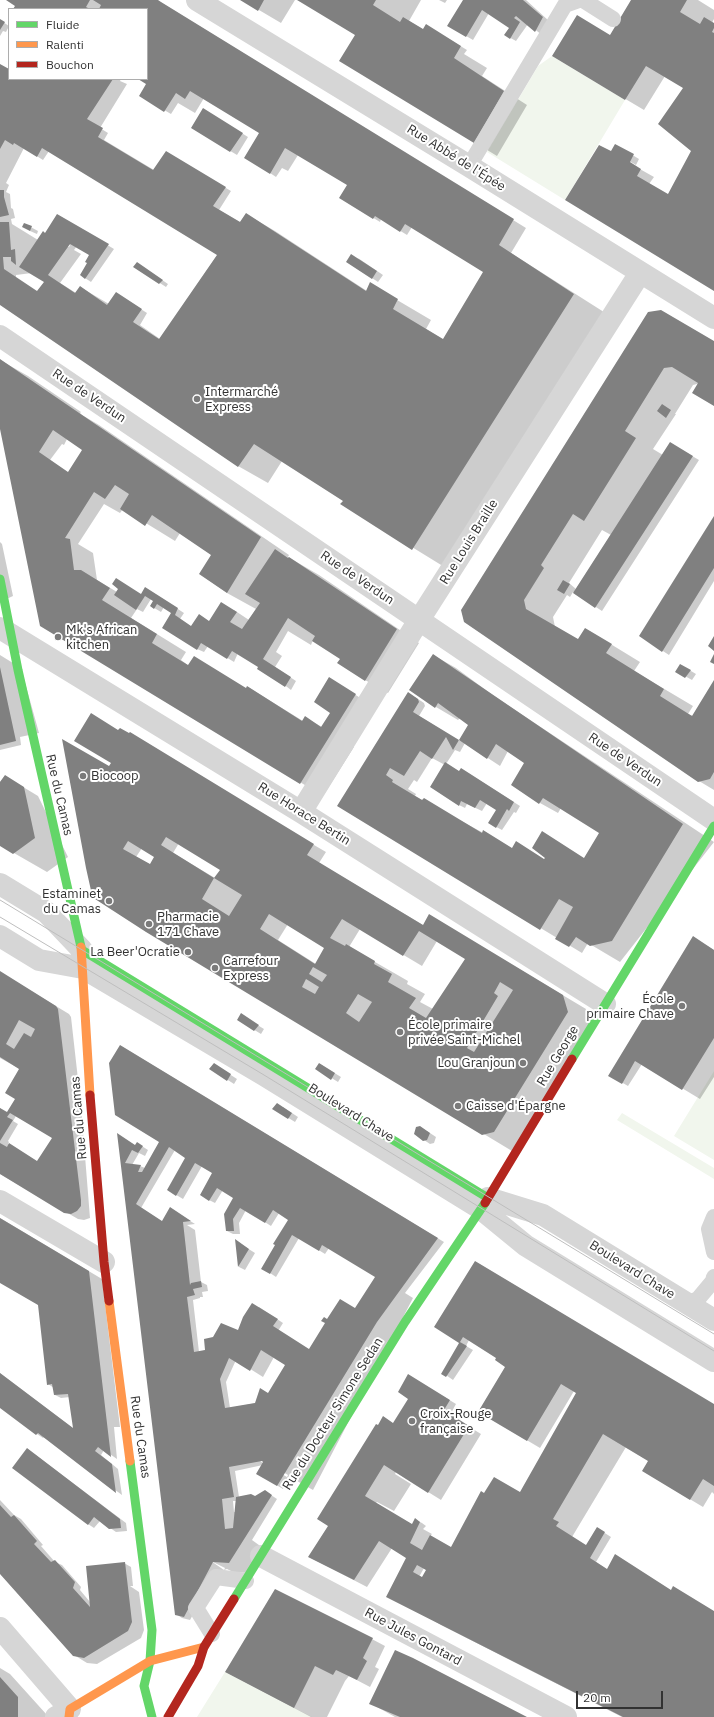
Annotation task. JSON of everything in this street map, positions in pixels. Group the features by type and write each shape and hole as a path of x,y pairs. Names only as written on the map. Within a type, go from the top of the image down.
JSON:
{"street":[{"name":"Rue Abbé de l'Épée","path":"197,0 714,318"},
{"name":"Rue Louis Braille","path":"301,812 420,620 640,273"},
{"name":"Rue de Verdun","path":"0,336 714,820"},
{"name":"Rue du Camas","path":"0,579 5,632 82,959 86,1045 104,1262 152,1630 150,1661 144,1686 152,1717"},
{"name":"Rue Horace Bertin","path":"5,632 301,812 605,1004"},
{"name":"Rue George","path":"485,1203 714,826"},
{"name":"Boulevard Chave","path":"0,884 46,912 82,959 270,1079 485,1203 525,1245 714,1361"},
{"name":"Boulevard Chave","path":"0,936 39,960 82,959"},
{"path":"0,1201 104,1262"},
{"name":"Boulevard Chave","path":"485,1203 543,1215 714,1320"},
{"name":"Rue du Docteur Simone Sedan","path":"168,1717 198,1666 208,1641 246,1582 405,1322 447,1263 485,1203"},
{"name":"Rue Jules Gontard","path":"261,1556 566,1717"},
{"path":"0,1628 65,1714 150,1661 208,1641"}],"lane":[{"path":"469,166 565,5 579,0"},
{"path":"583,0 613,19"},
{"path":"714,1217 709,1229 714,1252"},
{"path":"687,1304 698,1299 714,1277"},
{"path":"208,1641 196,1608 216,1577 246,1582"}],"shaded area":[{"path":"552,56 625,100 565,200 487,152 538,66"},
{"path":"714,1071 714,1160 674,1136"},
{"path":"622,1113 714,1168 714,1179 617,1120"},
{"path":"225,1672 312,1717 197,1717"}],"building":[{"path":"6,0 90,0 86,7 88,8 14,8 15,6"},
{"path":"93,0 158,0 514,219 499,245 574,294 412,550 340,504 343,501 254,444 238,467 0,305 0,222 9,222 11,250 15,249 16,265 11,261 11,257 3,257 4,269 37,291 44,282 19,267 43,231 45,233 57,214 109,244 85,279 80,275 87,263 85,262 89,255 70,244 48,275 75,293 80,286 107,305 116,292 142,309 133,322 159,339 217,255 42,148 37,157 14,143 13,145 5,140 0,149 0,64 8,68 8,80 112,80 87,119 103,128 98,137 153,170 166,151 226,187 213,206 240,222 246,213 366,291 370,282 398,299 393,309 443,339 483,272 405,224 400,232 375,216 373,219 339,198 347,185 285,148 270,174 244,158 259,133 190,91 185,99 176,93 164,112 139,96 146,84 140,80 148,80 148,8 100,8 101,5"},
{"path":"240,0 264,0 258,11"},
{"path":"297,0 376,0 373,5 400,22 403,17 423,29 426,24 461,46 454,58 504,91 474,143 339,61 355,35"},
{"path":"463,0 523,0 543,17 535,32 516,16 514,18 520,22 510,39 504,35 509,28 482,10 466,37 447,26"},
{"path":"631,0 687,0 680,12 700,24 704,17 714,23 712,32 714,33 714,291 565,200 599,145 611,151 615,144 634,154 630,162 641,169 637,176 668,194 691,151 658,124 683,88 646,66 625,100 552,56 577,15 610,35"},
{"path":"0,19 5,22 0,30"},
{"path":"203,108 243,133 230,152 191,128"},
{"path":"0,190 4,190 4,197 9,215 0,217"},
{"path":"24,223 32,226 30,231 22,227"},
{"path":"351,254 377,271 372,279 346,262"},
{"path":"137,262 163,280 159,284 133,267"},
{"path":"661,310 714,341 714,406 692,393 698,383 672,367 664,368 625,431 636,438 584,521 573,514 541,565 544,568 524,600 526,609 578,639 585,628 612,644 606,653 664,689 660,696 692,716 714,680 714,772 710,779 698,782 464,622 461,610 648,312"},
{"path":"0,359 261,537 227,593 199,574 211,555 152,515 145,526 120,509 129,494 115,485 105,499 94,492 65,538 70,539 74,570 81,570 110,588 102,600 157,634 152,643 188,665 194,656 246,688 247,686 302,721 305,716 321,727 330,713 314,702 329,677 356,694 300,784 40,626 0,429","holes":["53,430 82,450 68,472 39,452"]},
{"path":"662,404 671,410 666,418 657,411"},
{"path":"670,442 693,456 595,608 573,593"},
{"path":"714,516 714,568 662,652 639,636"},
{"path":"275,549 397,629 365,681 337,663 340,659 312,641 315,636 288,618 263,659 291,677 285,687 257,669 258,667 232,651 227,659 201,643 197,650 162,628 171,613 157,604 154,609 150,606 153,601 145,596 136,610 114,595 118,589 112,584 116,578 141,594 145,587 178,608 175,615 191,626 199,614 209,621 221,602 237,612 230,622 242,629 260,603 245,594"},
{"path":"563,580 570,584 564,594 557,590"},
{"path":"714,636 714,651 708,646"},
{"path":"433,654 683,824 612,941 590,946 576,937 569,947 555,939 573,907 559,899 540,930 337,806 408,692 418,699 419,702 413,712 459,740 468,725 438,703 435,708 409,690","holes":["446,737 453,750 459,740 487,759 496,744 524,763 511,785 539,804 543,798 599,833 584,858 542,831 532,848 545,858 544,859 516,841 512,848 483,830 482,833 424,798 422,800 392,782 393,780 386,775 390,768 404,776 420,751 432,759"]},
{"path":"714,654 714,664 710,662"},
{"path":"680,664 691,670 685,678 675,672"},
{"path":"0,667 16,741 0,745"},
{"path":"91,713 118,730 120,728 129,733 130,732 314,844 307,855 423,925 429,914 563,995 568,1012 494,1132 482,1135 146,932 95,899 92,895 86,868 62,739 109,766 111,763 74,741","holes":["166,837 220,870 214,878 161,845","128,841 154,857 150,864 123,849","214,878 242,895 229,916 202,899","269,914 324,948 315,964 260,929","342,919 403,956 419,931 465,959 426,1018 409,1008 416,998 388,982 392,974 374,964 375,961 346,944 345,946 330,938","313,967 327,975 322,982 309,974","306,979 319,987 315,994 302,987","500,982 513,990 474,1052 467,1048 498,996 494,993","358,994 372,1002 359,1022 346,1013"]},
{"path":"445,762 459,771 461,768 514,802 509,811 507,809 496,828 488,823 496,810 480,800 475,808 461,801 459,806 430,787"},
{"path":"5,775 24,787 35,838 13,854 0,846 0,782"},
{"path":"693,936 714,950 714,1038 682,1090 635,1061 622,1084 608,1076"},
{"path":"0,971 56,1006 58,1009 81,1200 81,1206 77,1211 71,1214 64,1213 0,1174 0,1143 7,1147 9,1143 37,1161 52,1138 10,1113 7,1117 13,1120 0,1141 0,1108 7,1112 15,1099 5,1093 19,1069 0,1057","holes":["19,1020 35,1029 31,1037 24,1033 14,1049 6,1044"]},
{"path":"241,1013 259,1025 254,1031 237,1020"},
{"path":"120,1045 438,1238 377,1322 277,1486 256,1474 263,1462 262,1461 229,1467 234,1497 222,1499 225,1529 233,1528 236,1497 251,1494 255,1496 265,1490 272,1495 229,1563 213,1562 184,1617 175,1615 117,1133 135,1145 137,1142 143,1146 138,1153 132,1150 125,1163 141,1165 138,1172 142,1172 159,1142 115,1115 109,1063","holes":["169,1147 185,1158 167,1190 176,1196 195,1163 212,1173 200,1195 209,1201 217,1188 233,1198 224,1214 226,1231 234,1231 233,1219 240,1208 265,1223 273,1210 288,1220 273,1244 275,1245 261,1269 270,1274 292,1235 319,1251 322,1245 375,1277 355,1308 340,1299 327,1319 324,1317 321,1321 325,1323 309,1349 273,1326 278,1319 252,1303 243,1317 238,1330 221,1323 213,1337 204,1339 205,1350 194,1352 187,1297 195,1295 193,1289 202,1287 201,1281 191,1283 190,1285 183,1222 191,1221 170,1207 162,1221 136,1204","261,1350 285,1365 268,1393 260,1388 255,1403 225,1408 220,1379 229,1358 250,1371"]},
{"path":"214,1063 231,1074 227,1081 209,1069"},
{"path":"319,1063 335,1073 331,1080 315,1069"},
{"path":"277,1103 292,1113 288,1119 272,1109"},
{"path":"420,1126 430,1133 427,1140 423,1141 414,1134 416,1127"},
{"path":"0,1218 89,1271 111,1457 98,1447 95,1451 112,1464 116,1493 38,1433 36,1435 0,1408 0,1373 73,1428 68,1394 54,1395 52,1384 47,1385 38,1305 0,1283"},
{"path":"235,1239 249,1249 238,1267"},
{"path":"475,1261 714,1404 714,1486 703,1479 690,1500 642,1471 648,1461 603,1434 553,1519 559,1522 556,1526 586,1545 597,1527 605,1532 590,1558 607,1569 615,1554 671,1590 673,1586 714,1611 714,1717 623,1717 386,1597 406,1558 379,1541 354,1580 308,1557 328,1526 317,1519 376,1424 378,1425 383,1416 393,1423 408,1399 398,1392 408,1374 450,1400 444,1410 469,1426 428,1493 384,1465 365,1496 412,1524 415,1518 420,1522 410,1543 422,1550 430,1535 451,1547 481,1491 484,1493 494,1477 520,1492 576,1393 561,1384 527,1441 478,1412 505,1367 495,1360 496,1358 463,1337 460,1342 467,1346 446,1377 441,1374 459,1343 434,1327","holes":["417,1565 426,1570 422,1577 413,1572"]},
{"path":"27,1448 120,1519 121,1528 109,1529 94,1517 88,1525 12,1468"},
{"path":"0,1505 11,1517 14,1515 37,1541 34,1544 51,1562 55,1560 75,1582 73,1588 90,1607 86,1566 125,1562 132,1622 128,1631 84,1658 73,1656 0,1574"},
{"path":"275,1589 373,1638 363,1658 367,1661 357,1680 336,1670 333,1675 315,1666 294,1708 225,1672"},
{"path":"395,1650 527,1717 400,1717 369,1704"},
{"path":"0,1677 18,1697 18,1717 0,1717"}],"tram line":[{"path":"0,900 714,1334"},
{"path":"0,917 264,1075 714,1351"}],"traffic: fast":[{"path":"0,579 18,670 81,947"},
{"path":"572,1059 714,826"},
{"path":"82,950 488,1198"},
{"path":"234,1599 405,1322 485,1203"},
{"path":"130,1461 152,1630 150,1661 144,1686 152,1717"}],"traffic: slow":[{"path":"81,947 90,1095"},
{"path":"109,1301 130,1461"},
{"path":"69,1717 70,1709 150,1661 204,1647"}],"traffic: jam":[{"path":"485,1203 572,1059"},
{"path":"90,1095 104,1262 109,1301"},
{"path":"168,1717 198,1666 204,1647 234,1599"}],"place":[{"name":"Intermarché Express","path":"197,399"},
{"name":"Mk's African kitchen","path":"58,637"},
{"name":"Biocoop","path":"83,776"},
{"name":"Estaminet du Camas","path":"109,901"},
{"name":"Pharmacie 171 Chave","path":"149,924"},
{"name":"La Beer'Ocratie","path":"188,952"},
{"name":"Carrefour Express","path":"215,968"},
{"name":"École primaire Chave","path":"682,1006"},
{"name":"École primaire privée Saint-Michel","path":"400,1032"},
{"name":"Lou Granjoun","path":"523,1063"},
{"name":"Caisse d'Épargne","path":"458,1106"},
{"name":"Croix-Rouge française","path":"412,1421"}]}
